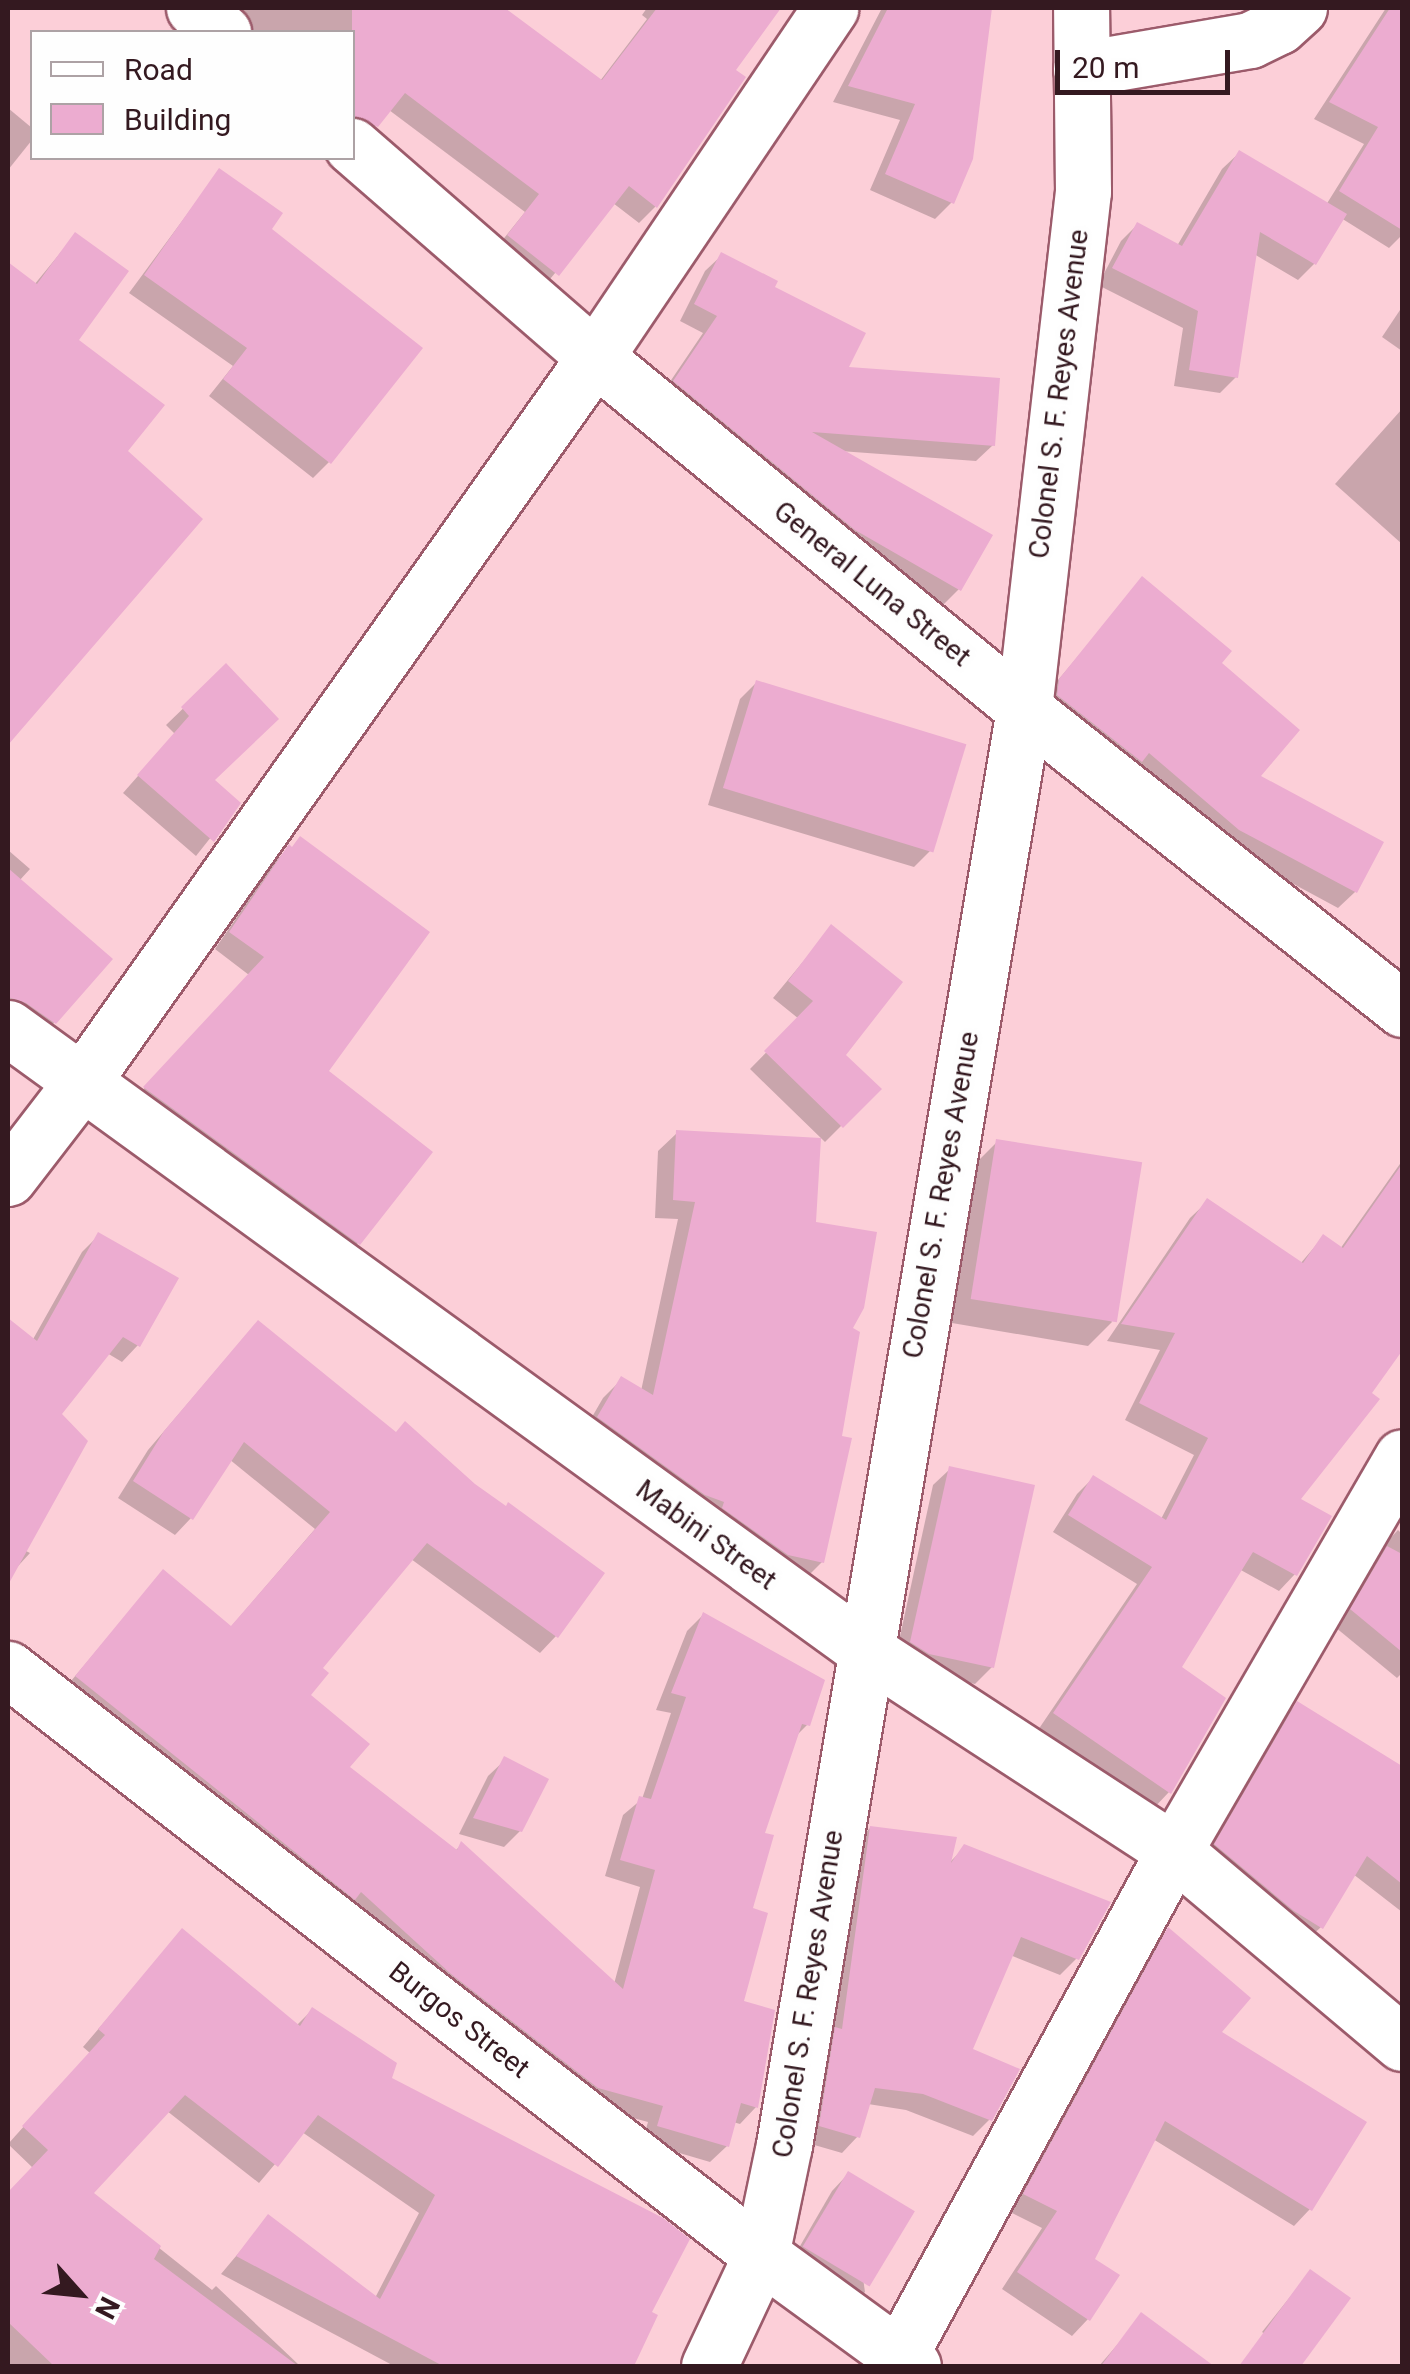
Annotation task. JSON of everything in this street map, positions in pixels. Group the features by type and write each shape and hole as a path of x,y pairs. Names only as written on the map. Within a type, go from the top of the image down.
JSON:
{"street":[{"path":"194,8 220,30"},
{"path":"8,1178 82,1082 594,357 830,8"},
{"name":"Colonel S. F. Reyes Avenue","path":"709,2366 760,2255 784,2145 1024,709 1083,191 1082,8"},
{"path":"1081,68 1250,40 1279,26 1299,8"},
{"name":"General Luna Street","path":"355,149 594,357 1024,709 1402,1009"},
{"name":"Mabini Street","path":"8,1028 864,1649 1174,1850 1402,2043"},
{"path":"906,2361 1174,1850 1402,1457"},
{"name":"Burgos Street","path":"8,1669 760,2255 906,2361"}],"building":[{"path":"352,8 505,8 602,80 657,8 781,8 736,70 746,77 657,208 629,186 559,276 507,235 539,194 405,93 378,127 355,117"},
{"path":"888,8 992,8 973,159 954,204 885,174 915,104 848,86"},
{"path":"1390,8 1402,8 1402,230 1339,191 1378,127 1329,102"},
{"path":"1239,150 1347,214 1316,265 1260,232 1238,378 1189,370 1198,311 1112,268 1137,222 1182,246"},
{"path":"219,168 283,213 272,229 423,348 331,464 223,379 247,348 144,275"},
{"path":"75,232 129,271 79,340 165,405 128,451 203,519 8,745 8,262 37,284"},
{"path":"721,252 778,281 775,287 866,333 849,367 1000,378 995,446 812,432 993,535 961,591 855,530 673,381 717,316 694,304"},
{"path":"1142,576 1232,651 1222,663 1300,730 1261,776 1384,842 1357,893 1239,830 1149,753 1142,762 1057,695 1059,679"},
{"path":"226,663 279,719 215,780 241,803 214,842 137,775 189,716 181,707"},
{"path":"756,680 966,744 933,852 723,788"},
{"path":"300,836 430,932 329,1071 433,1152 360,1245 143,1087 264,957 229,932 289,844 292,847"},
{"path":"8,868 113,959 56,1024 26,1003 8,997"},
{"path":"831,924 903,982 846,1055 882,1089 843,1128 764,1051 813,1001 788,981"},
{"path":"676,1130 821,1138 816,1222 877,1232 864,1308 853,1328 860,1332 842,1436 852,1438 824,1563 788,1555 722,1508 724,1502 705,1495 597,1417 621,1376 653,1395 695,1202 673,1200"},
{"path":"996,1139 1142,1162 1117,1322 971,1299"},
{"path":"1402,1164 1402,1351 1372,1393 1380,1399 1301,1499 1332,1516 1297,1576 1253,1552 1182,1667 1226,1698 1171,1794 1053,1713 1152,1567 1068,1515 1093,1475 1166,1520 1208,1438 1139,1403 1175,1333 1121,1324 1207,1198 1303,1263 1323,1234 1343,1248"},
{"path":"98,1232 179,1278 140,1347 123,1337 62,1414 88,1441 8,1585 8,1318 37,1341"},
{"path":"258,1320 396,1432 405,1421 475,1484 506,1506 508,1502 605,1573 558,1638 427,1543 323,1668 329,1673 311,1695 370,1744 350,1767 457,1850 461,1841 623,1989 655,1870 620,1860 639,1796 651,1799 686,1697 671,1693 703,1612 825,1680 810,1726 802,1724 765,1833 774,1835 753,1908 768,1913 744,2001 775,2010 758,2108 741,2103 729,2147 657,2126 663,2106 598,2088 451,1974 361,1892 355,1900 75,1676 163,1569 231,1626 330,1512 244,1442 193,1520 133,1481 164,1431"},
{"path":"949,1466 1035,1485 994,1668 929,1654 910,1642"},
{"path":"1387,1546 1402,1554 1402,1652 1350,1609"},
{"path":"1297,1701 1402,1766 1402,1884 1367,1856 1323,1929 1294,1911 1214,1844"},
{"path":"504,1756 549,1779 522,1832 473,1818"},
{"path":"870,1826 957,1837 951,1863 964,1844 1111,1902 1079,1960 1021,1937 973,2049 1020,2069 992,2121 923,2094 875,2088 860,2138 819,2126 835,2027 842,2029"},
{"path":"1168,1927 1251,1998 1222,2032 1367,2122 1312,2211 1165,2121 1095,2259 1120,2275 1090,2321 1017,2272 1057,2211 1023,2194"},
{"path":"182,1928 300,2026 312,2007 397,2063 392,2078 663,2218 690,2239 652,2312 658,2315 634,2366 443,2366 236,2256 268,2214 380,2299 435,2195 318,2115 278,2167 185,2095 94,2193 161,2246 154,2259 298,2366 54,2366 8,2322 8,2192 48,2150 22,2126 105,2035 98,2029"},
{"path":"848,2171 915,2211 870,2287 803,2246"},
{"path":"1310,2269 1351,2298 1301,2366 1239,2366"},
{"path":"1141,2312 1214,2366 1101,2366"}]}
